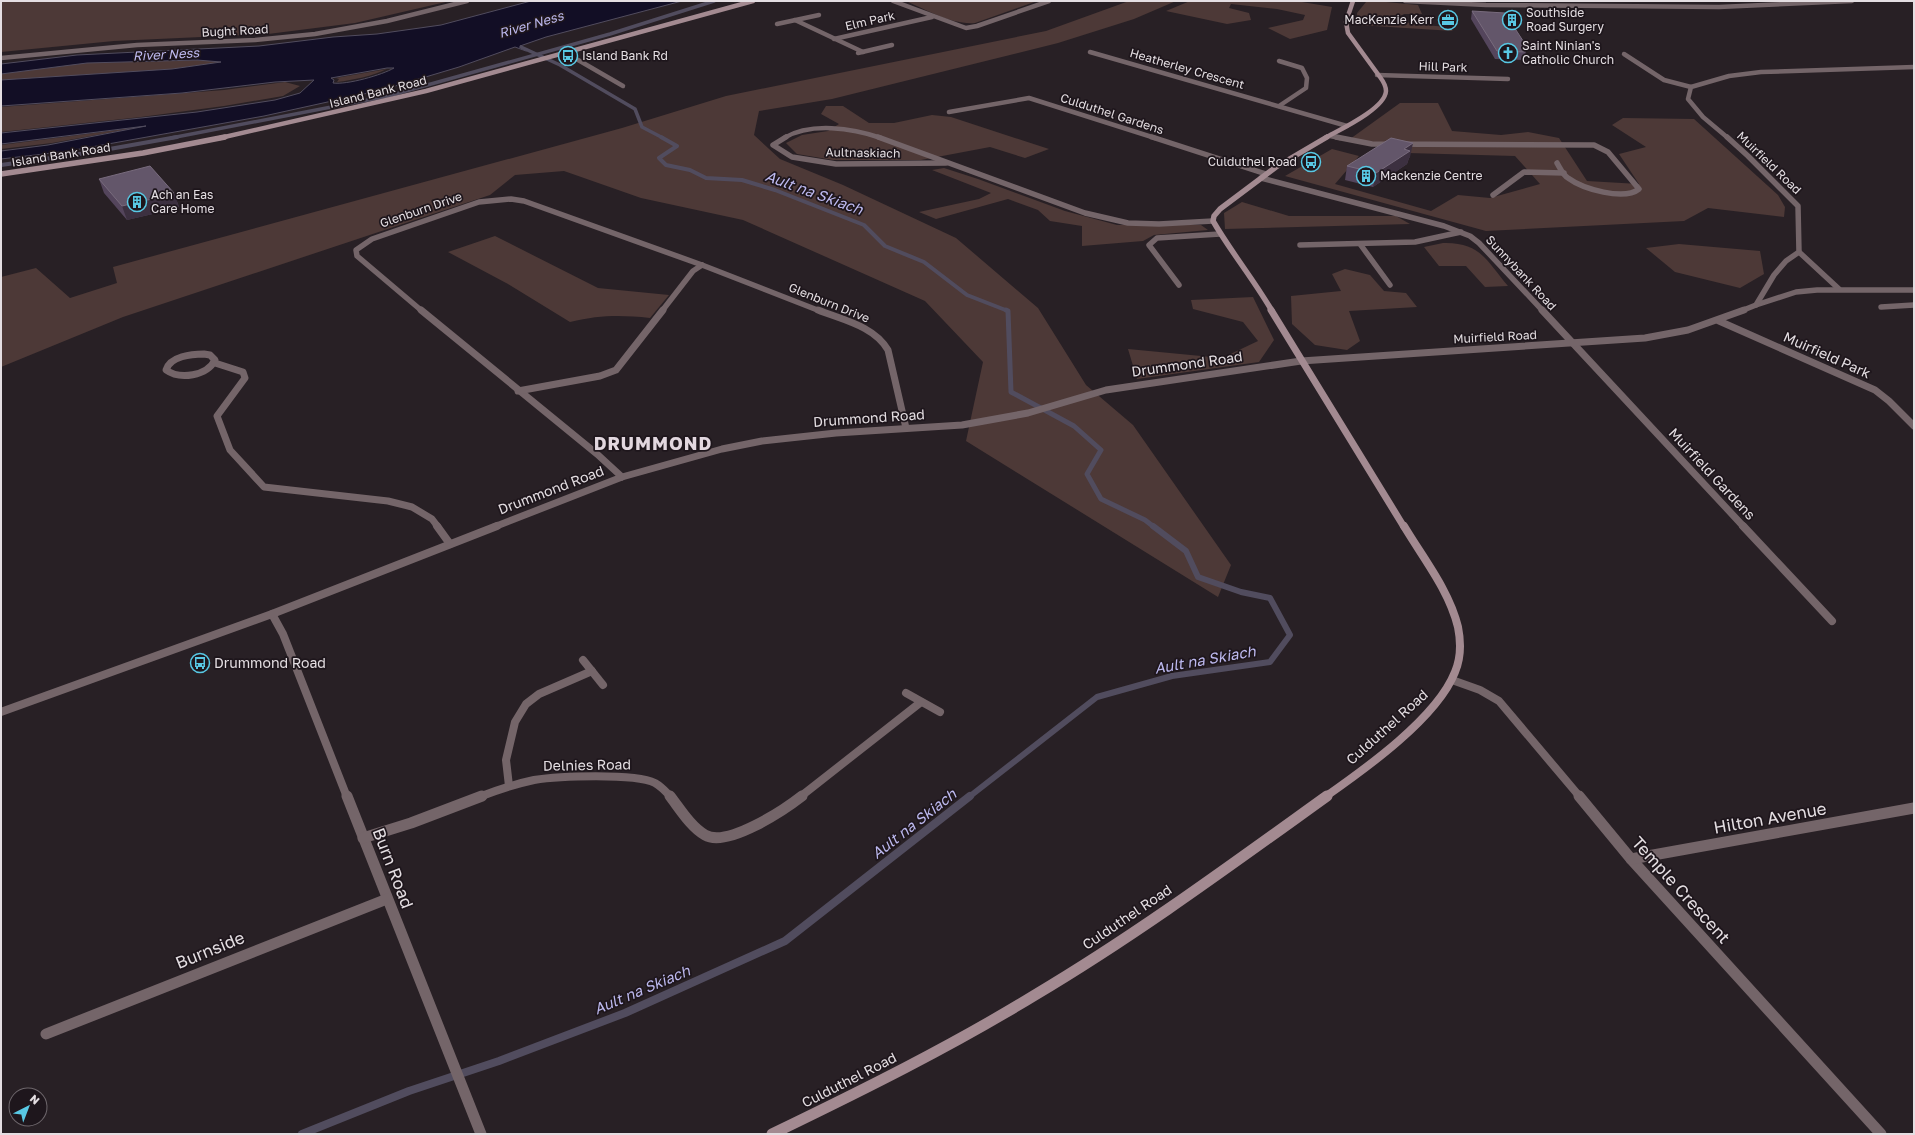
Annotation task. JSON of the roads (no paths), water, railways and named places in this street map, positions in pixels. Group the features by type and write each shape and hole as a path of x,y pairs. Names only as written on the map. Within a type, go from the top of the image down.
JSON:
{"main road":[{"name":"Island Bank Road","path":"1,174 225,138 454,84 753,1"},
{"path":"1213,221 1214,216 1220,209 1260,178 1372,111 1384,99 1386,90 1377,74 1352,40 1346,25 1353,1"},
{"name":"Culduthel Road","path":"772,1134 947,1046 1036,994 1142,924 1334,791 1380,756 1420,720 1442,696 1452,680 1460,660 1461,647 1459,634 1443,593 1384,492 1300,361 1260,291 1220,234 1213,221"}],"street":[{"name":"Bught Road","path":"1,58 137,45 255,40 315,34 387,21 467,1"},
{"path":"893,1 958,26 972,27 1049,1"},
{"path":"1405,1 1501,6 1719,7 1852,1"},
{"path":"777,24 819,15"},
{"name":"Elm Park","path":"834,39 933,17"},
{"name":"Elm Park","path":"795,20 863,52"},
{"name":"Elm Park","path":"855,54 892,45"},
{"name":"Heatherley Crescent","path":"1090,52 1347,126"},
{"path":"566,53 623,86"},
{"path":"1624,54 1664,80 1691,88 1729,76 1762,72 1914,67"},
{"path":"1279,61 1302,68 1307,78 1306,88 1279,106"},
{"name":"Hill Park","path":"1377,74 1508,79"},
{"name":"Muirfield Road","path":"1691,88 1688,99 1703,117 1748,156 1798,206 1798,252"},
{"name":"Culduthel Gardens","path":"949,112 1020,98 1030,98 1266,174"},
{"name":"Aultnaskiach","path":"946,163 836,164 792,157 773,145 792,133 828,128 871,135 1085,213 1128,222 1159,224 1213,221"},
{"path":"1330,136 1372,144 1594,145 1608,152 1639,189 1634,193 1602,193 1567,178 1557,163"},
{"path":"1493,195 1524,172 1564,173"},
{"name":"Sunnybank Road","path":"1260,178 1395,212 1470,236 1484,248 1573,344"},
{"name":"Glenburn Drive","path":"622,477 597,454 518,391 357,256 356,250 372,239 479,202 511,199 524,201 852,322 868,330 882,340 888,350 906,428"},
{"path":"1300,245 1360,244 1430,240 1461,232"},
{"path":"1178,285 1149,246 1157,238 1220,234"},
{"path":"1360,244 1390,285"},
{"path":"1756,305 1760,296 1789,256 1798,252 1839,289"},
{"path":"518,391 600,376 616,370 693,271 702,266"},
{"name":"Muirfield Road","path":"1300,361 1573,344 1672,335 1719,321 1756,305 1796,292 1839,289 1914,290"},
{"path":"1881,307 1914,305"},
{"name":"Muirfield Park","path":"1719,321 1875,390 1889,401 1914,426"},
{"name":"Muirfield Gardens","path":"1573,344 1832,621"},
{"path":"189,354 210,355 215,360 214,363 205,370 189,375 173,375 166,370 170,362 189,354"},
{"name":"Drummond Road","path":"1,712 272,614 622,477 715,451 762,441 836,433 962,425 1028,413 1106,390 1300,361"},
{"path":"214,363 243,372 245,378 218,416 230,450 264,487 388,501 412,507 432,519 450,544"},
{"name":"Burn Road","path":"272,614 283,634 387,899 453,1060 481,1134"},
{"path":"583,660 603,685"},
{"path":"509,786 506,760 515,722 526,704 539,694 592,671"},
{"name":"Temple Crescent","path":"1452,680 1486,692 1497,698 1631,859 1881,1134"},
{"path":"906,693 940,712"},
{"name":"Delnies Road","path":"363,838 411,823 509,786 536,780 563,777 611,776 643,779 655,783 665,790 696,828 706,836 718,838 730,836 783,811 921,702"},
{"name":"Hilton Avenue","path":"1631,859 1914,808"},
{"name":"Burnside","path":"46,1034 387,899"}],"water":[{"name":"River Ness","path":"531,1 682,1 546,37 520,46 529,50 526,51 515,47 459,67 382,90 264,116 69,151 1,159 1,151 48,145 146,126 1,144 1,133 197,112 275,100 300,93 314,80 275,82 182,93 1,106 1,80 172,69 221,62 197,60 87,63 1,74 1,64 77,55 259,46 333,37 377,34 441,25","holes":["394,68 389,71 355,81 333,83 334,80 331,78"]}],"waterway":[{"path":"537,54 610,34 714,1"},
{"name":"Ault na Skiach","path":"521,47 537,54"},
{"path":"171,138 388,96 537,54"},
{"name":"Ault na Skiach","path":"537,54 560,65 635,109 642,127 663,138"},
{"path":"1,165 87,153 177,137"},
{"name":"Ault na Skiach","path":"661,137 677,146 659,158 666,165 690,170 706,178 742,180 775,190 864,225 885,246 924,262 967,295 1008,311"},
{"name":"Ault na Skiach","path":"1008,311 1011,392 1074,426 1101,450 1087,474 1101,499 1145,520 1154,527"},
{"name":"Ault na Skiach","path":"969,797 1097,697 1172,676 1270,662 1290,635 1270,598 1241,592 1198,577 1186,551 1153,526"},
{"name":"Ault na Skiach","path":"302,1134 409,1091 499,1061 625,1013 785,941 970,796"}],"place":[{"name":"MacKenzie Kerr","path":"1448,20"},
{"name":"Southside Road Surgery","path":"1512,20"},
{"name":"Saint Ninian's Catholic Church","path":"1508,53"},
{"name":"Island Bank Rd","path":"568,56"},
{"name":"Culduthel Road","path":"1311,162"},
{"name":"Mackenzie Centre","path":"1366,176"},
{"name":"Ach an Eas Care Home","path":"137,202"},
{"name":"Drummond Road","path":"200,663"}],"district":[{"name":"DRUMMOND","path":"653,444"}]}
